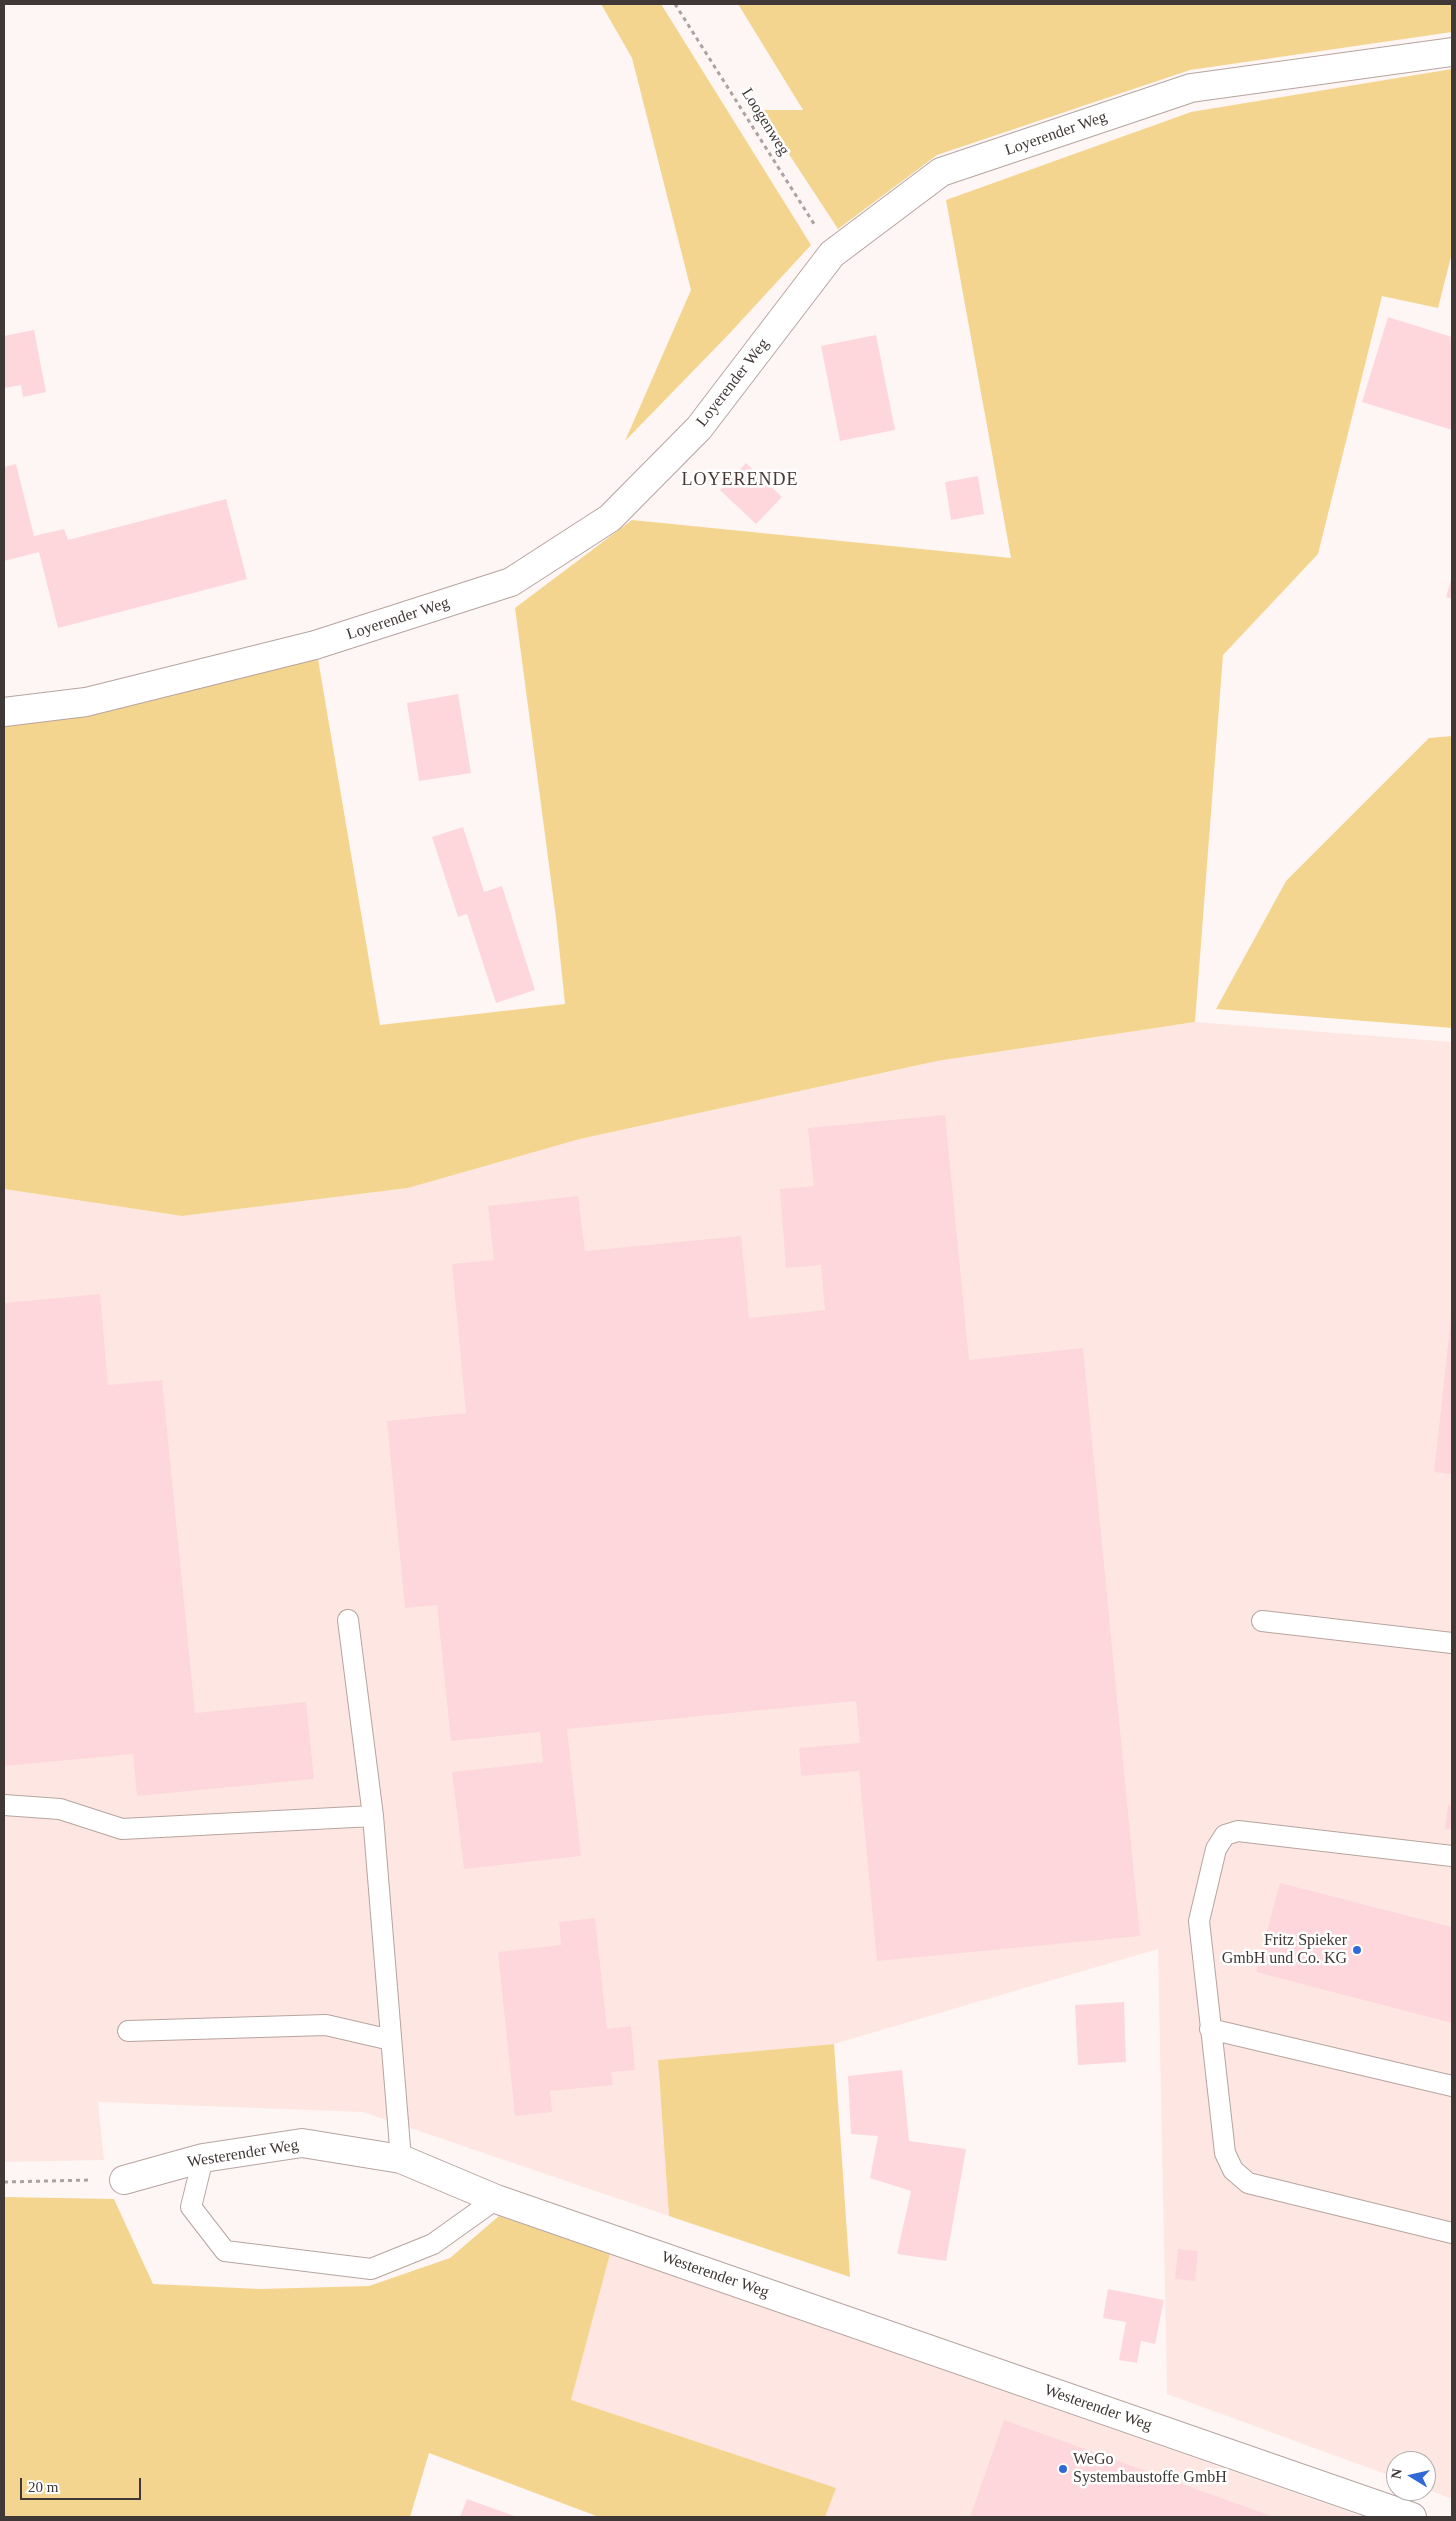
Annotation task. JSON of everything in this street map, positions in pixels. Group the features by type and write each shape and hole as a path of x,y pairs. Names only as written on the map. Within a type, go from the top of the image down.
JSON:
{"street":[{"name":"Loyerender Weg","path":"4,712 86,702 316,645 511,582 610,518 699,428 832,254 941,172 1191,88 1452,52"},
{"name":"Westerender Weg","path":"124,2180 203,2158 302,2143 401,2160 496,2199 1412,2517"}],"lane":[{"path":"348,1620 373,1816 401,2160"},
{"path":"1262,1621 1452,1643"},
{"path":"4,1806 60,1809 122,1829 373,1816"},
{"path":"1452,1856 1238,1831 1225,1835 1216,1849 1199,1921 1224,2153 1233,2170 1248,2183 1452,2232"},
{"path":"128,2031 326,2025 392,2040"},
{"path":"1210,2029 1452,2086"},
{"path":"203,2158 191,2207 225,2251 371,2268 433,2244 496,2199"}],"path":[{"name":"Loogenweg","path":"676,4 832,254"},
{"path":"4,2182 124,2180"}],"shaded area":[{"path":"601,4 661,4 811,245 729,334 625,441 691,290 632,58"},
{"path":"738,4 1452,4 1452,32 1190,70 937,155 838,229 760,110 803,110"},
{"path":"1452,69 1452,253 1438,308 1382,296 1318,554 1223,655 1195,1022 937,1061 580,1139 408,1188 182,1216 4,1189 4,727 88,715 318,659 380,1025 565,1004 556,918 515,608 632,520 1011,558 946,200 1191,112"},
{"path":"1452,736 1452,1028 1216,1009 1286,881 1429,738"},
{"path":"1195,1022 1452,1042 1452,2499 1436,2493 1436,2451 1386,2451 1386,2474 1167,2394 1158,1949 834,2044 658,2060 669,2216 363,2112 98,2102 104,2160 4,2162 4,1189 182,1216 408,1188 580,1139 937,1061"},
{"path":"834,2044 850,2277 669,2216 658,2060"},
{"path":"4,2197 114,2199 153,2284 260,2289 369,2286 450,2258 499,2216 610,2254 571,2400 836,2488 825,2517 599,2517 429,2453 410,2517 4,2517"},
{"path":"610,2254 1364,2517 708,2517 555,2456"}],"building":[{"path":"1388,317 1452,337 1452,430 1362,402"},
{"path":"34,330 46,392 23,397 21,385 4,388 4,336"},
{"path":"876,335 895,430 840,441 821,346"},
{"path":"746,463 782,497 756,524 720,490"},
{"path":"16,464 34,536 64,529 68,540 226,499 247,579 58,628 39,552 4,561 4,467"},
{"path":"978,476 984,514 951,520 945,482"},
{"path":"1452,577 1452,599 1446,597"},
{"path":"458,694 471,773 419,781 407,703"},
{"path":"463,827 484,892 502,886 535,990 496,1003 467,914 458,917 432,837"},
{"path":"945,1115 969,1360 1083,1348 1140,1936 877,1961 859,1771 801,1776 799,1748 860,1743 856,1701 567,1729 581,1856 464,1869 452,1772 543,1762 540,1732 451,1741 437,1605 405,1608 387,1421 466,1413 452,1264 494,1260 488,1206 578,1196 585,1251 741,1236 749,1318 825,1310 821,1265 786,1268 780,1189 814,1186 808,1128"},
{"path":"100,1294 108,1385 162,1380 195,1713 306,1702 314,1779 137,1796 133,1754 4,1766 4,1303"},
{"path":"1452,1317 1452,1474 1434,1472"},
{"path":"1448,1805 1452,1806 1452,1829 1445,1829"},
{"name":"Fritz Spieker GmbH und Co. KG","path":"1280,1883 1452,1927 1452,2023 1256,1972"},
{"path":"595,1918 607,2029 631,2026 635,2070 611,2072 613,2085 550,2091 552,2112 515,2116 498,1952 561,1945 559,1922"},
{"path":"1124,2002 1126,2062 1078,2065 1075,2005"},
{"path":"902,2070 909,2141 966,2149 946,2261 897,2254 911,2191 870,2178 878,2136 851,2134 848,2076"},
{"path":"1178,2249 1198,2251 1195,2281 1175,2279"},
{"path":"1108,2289 1164,2300 1155,2344 1141,2341 1137,2363 1119,2360 1126,2322 1103,2318"},
{"name":"WeGo Systembaustoffe GmbH","path":"1004,2420 1274,2517 970,2517"},
{"path":"467,2499 517,2517 460,2517"}],"place":[{"name":"Fritz Spieker GmbH und Co. KG","path":"1357,1950"},
{"name":"WeGo Systembaustoffe GmbH","path":"1063,2469"}],"district":[{"name":"LOYERENDE","path":"740,480"}]}
